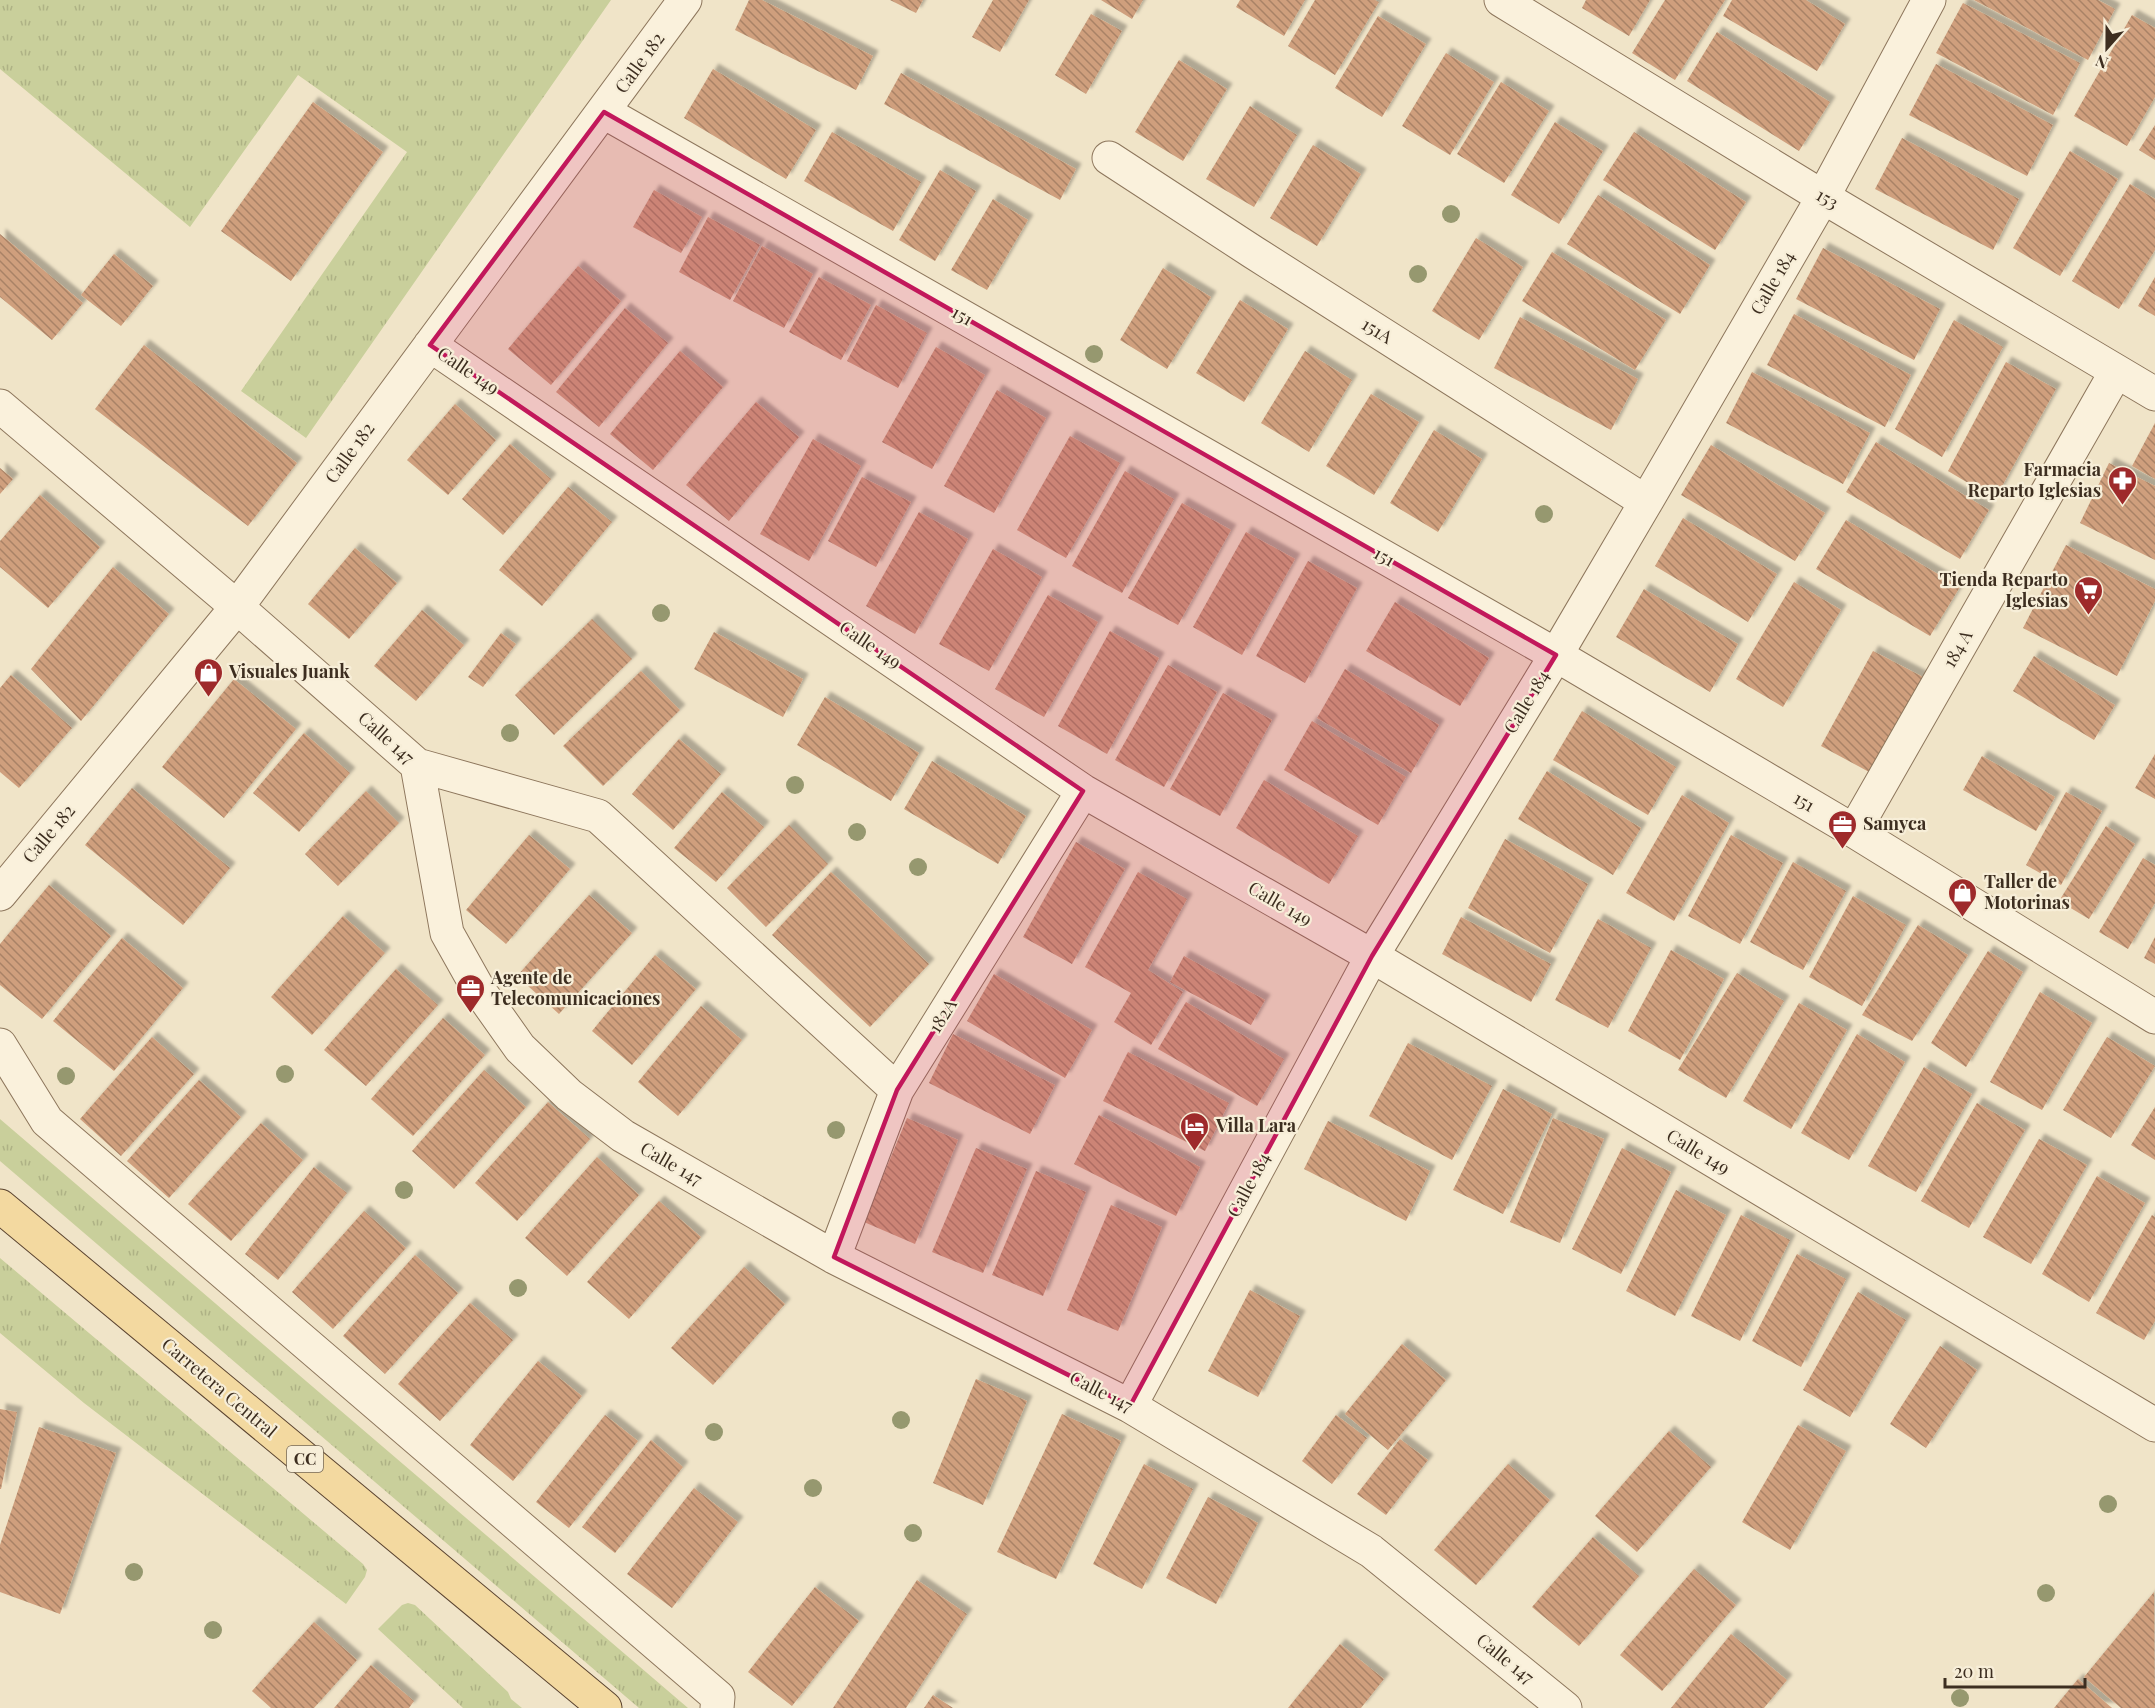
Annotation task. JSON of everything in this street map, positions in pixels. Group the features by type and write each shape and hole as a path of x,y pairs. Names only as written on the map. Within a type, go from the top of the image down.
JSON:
{"main road":[{"name":"Carretera Central","path":"0,1206 605,1708"}],"street":[{"name":"Calle 182","path":"0,894 237,607 685,0"},
{"name":"153","path":"1502,0 1823,197 2155,394"},
{"name":"Calle 184","path":"1130,1406 1372,956 1556,655 1646,502 1823,197 1929,0"},
{"name":"151","path":"603,112 1556,655 1854,831 2155,1017"},
{"name":"151A","path":"1109,158 1646,502"},
{"name":"Calle 149","path":"430,345 1083,791 1372,956 2155,1425"},
{"name":"184 A","path":"1854,831 2116,372"},
{"name":"Calle 147","path":"0,406 237,607 417,765 447,933 479,990 520,1048 569,1095 623,1137 834,1257 1130,1406 1371,1551 1565,1708"},
{"path":"417,765 598,816 897,1090"},
{"name":"182А","path":"834,1257 897,1090 1083,791"},
{"path":"0,1045 47,1121 718,1697 717,1708"}],"highlighted area":[{"path":"604,112 1556,655 1372,956 1130,1406 834,1257 897,1090 1083,791 430,345"}],"green space":[{"path":"0,0 611,0 306,438 241,391 407,152 298,75 190,227 0,69"},
{"path":"0,1119 688,1708 639,1708 0,1161"},
{"path":"0,1258 363,1564 367,1570 365,1577 346,1604 84,1403 0,1333"},
{"path":"408,1603 415,1605 508,1692 511,1699 522,1708 463,1708 378,1629 402,1605"}],"building":[{"path":"749,0 762,0 873,56 856,90 735,30"},
{"path":"890,0 923,0 916,13"},
{"path":"993,0 1029,0 1000,52 972,37"},
{"path":"1101,0 1143,0 1132,19"},
{"path":"1240,0 1305,0 1284,36 1236,7"},
{"path":"1315,0 1375,0 1379,2 1335,75 1288,46"},
{"path":"1586,0 1650,0 1629,36 1582,8"},
{"path":"1665,0 1725,0 1675,80 1632,53"},
{"path":"1732,0 1806,0 1845,24 1817,71 1723,16"},
{"path":"1974,0 2098,0 2115,9 2088,60"},
{"path":"1963,3 2080,63 2053,115 1936,53"},
{"path":"1091,14 1122,31 1086,94 1055,75"},
{"path":"2132,15 2155,28 2155,97 2127,146 2074,116"},
{"path":"1378,16 1426,44 1382,117 1335,88"},
{"path":"1717,32 1830,102 1799,151 1687,81"},
{"path":"1446,53 1494,82 1450,155 1402,126"},
{"path":"1179,60 1227,89 1183,161 1135,132"},
{"path":"1936,64 2053,125 2027,176 1909,115"},
{"path":"713,69 816,130 786,179 684,118"},
{"path":"901,73 1076,169 1060,200 884,104"},
{"path":"1501,82 1549,111 1504,183 1457,154"},
{"path":"313,102 383,152 291,281 221,231"},
{"path":"1250,106 1297,135 1254,207 1206,179"},
{"path":"1555,122 1603,151 1559,224 1511,195"},
{"path":"2155,125 2155,160 2139,150"},
{"path":"832,132 921,182 893,231 804,181"},
{"path":"1634,132 1746,202 1715,250 1603,180"},
{"path":"1902,138 2019,199 1993,250 1875,189"},
{"path":"1313,145 1361,174 1317,246 1270,218"},
{"path":"2070,151 2118,179 2060,276 2013,248"},
{"path":"940,170 976,191 935,261 899,240"},
{"path":"2130,184 2155,199 2155,250 2119,309 2072,281"},
{"path":"654,190 702,217 681,253 633,227"},
{"path":"1598,195 1710,265 1680,314 1567,244"},
{"path":"993,199 1028,220 987,290 951,270"},
{"path":"708,217 760,245 730,300 679,272"},
{"path":"0,234 83,303 52,340 0,297"},
{"path":"1476,238 1523,267 1479,340 1432,311"},
{"path":"762,246 813,274 784,328 733,301"},
{"path":"1823,248 1940,309 1914,360 1796,299"},
{"path":"1552,252 1666,320 1635,370 1522,301"},
{"path":"114,254 153,286 121,326 81,295"},
{"path":"578,266 621,301 551,385 508,349"},
{"path":"1163,268 1211,297 1167,369 1120,340"},
{"path":"819,277 871,305 841,360 789,332"},
{"path":"2155,277 2155,316 2138,306"},
{"path":"1240,300 1288,329 1244,402 1196,373"},
{"path":"876,305 927,333 898,388 847,361"},
{"path":"625,308 668,343 599,427 556,392"},
{"path":"1794,314 1911,375 1885,427 1767,365"},
{"path":"1520,317 1638,379 1611,430 1494,368"},
{"path":"1954,320 2003,347 1942,457 1895,429"},
{"path":"144,345 297,463 248,526 95,409"},
{"path":"936,347 985,375 932,469 882,442"},
{"path":"680,351 723,387 653,470 610,434"},
{"path":"1305,351 1352,380 1309,452 1261,423"},
{"path":"2006,362 2056,389 1995,499 1948,471"},
{"path":"1752,372 1870,433 1843,484 1726,423"},
{"path":"997,390 1046,418 994,513 944,486"},
{"path":"1371,394 1419,422 1374,495 1326,466"},
{"path":"756,402 799,437 729,521 686,485"},
{"path":"455,404 496,440 448,495 407,460"},
{"path":"2155,423 2155,479 2132,466"},
{"path":"1434,430 1482,459 1438,532 1390,503"},
{"path":"1070,436 1120,463 1066,558 1017,530"},
{"path":"813,439 861,466 809,561 760,534"},
{"path":"1876,442 1989,510 1960,559 1846,492"},
{"path":"510,444 551,479 503,535 462,499"},
{"path":"1711,445 1825,513 1795,561 1681,495"},
{"name":"Farmacia Reparto Iglesias","path":"2109,463 2155,486 2155,560 2080,523"},
{"path":"0,468 13,479 0,494"},
{"path":"1125,471 1174,499 1122,593 1072,566"},
{"path":"862,477 911,502 876,567 828,541"},
{"path":"568,487 612,522 542,606 499,570"},
{"path":"40,495 100,547 48,608 0,567 0,541"},
{"path":"1182,503 1231,530 1178,625 1128,598"},
{"path":"919,512 968,539 915,634 866,606"},
{"path":"1683,518 1777,574 1748,622 1655,566"},
{"path":"1846,520 1960,587 1930,636 1816,569"},
{"path":"1246,532 1295,559 1242,655 1193,627"},
{"name":"Tienda Reparto Iglesias","path":"2066,545 2155,589 2155,601 2117,676 2023,628"},
{"path":"355,548 397,583 349,639 308,604"},
{"path":"993,549 1042,577 989,671 939,644"},
{"path":"1308,561 1357,588 1305,683 1256,656"},
{"path":"113,567 169,614 81,721 31,669"},
{"path":"1794,582 1841,610 1783,707 1736,679"},
{"path":"1644,589 1738,644 1710,692 1616,637"},
{"path":"1048,595 1098,622 1044,717 995,689"},
{"path":"1395,602 1489,658 1460,706 1366,651"},
{"path":"422,610 464,645 416,701 374,666"},
{"path":"592,619 632,659 554,735 515,695"},
{"path":"1110,631 1159,658 1107,754 1058,726"},
{"path":"714,632 803,679 783,717 694,669"},
{"path":"501,633 516,644 483,687 468,677"},
{"path":"1873,651 1923,677 1871,773 1821,746"},
{"path":"2034,656 2115,705 2094,740 2013,691"},
{"path":"1168,665 1217,692 1164,787 1115,760"},
{"path":"1345,669 1439,725 1411,773 1317,718"},
{"path":"641,671 680,710 603,786 563,746"},
{"path":"11,675 72,728 19,788 0,772 0,688"},
{"path":"234,679 296,729 224,818 162,767"},
{"path":"1223,693 1272,720 1220,816 1170,789"},
{"path":"825,697 919,753 891,801 797,745"},
{"path":"1582,711 1676,767 1648,815 1553,760"},
{"path":"1312,721 1406,777 1378,825 1284,770"},
{"path":"304,733 350,773 299,832 253,793"},
{"path":"679,739 721,774 673,830 632,794"},
{"path":"2155,754 2155,799 2135,788"},
{"path":"1982,756 2055,797 2036,831 1963,790"},
{"path":"932,761 1026,816 998,864 904,809"},
{"path":"1547,771 1641,828 1613,875 1518,819"},
{"path":"1264,780 1358,836 1329,884 1236,828"},
{"path":"132,788 230,868 183,925 85,845"},
{"path":"366,791 399,823 338,886 305,854"},
{"path":"722,792 764,827 716,882 674,848"},
{"path":"2066,792 2102,811 2061,885 2026,865"},
{"path":"1682,795 1729,823 1674,921 1626,893"},
{"path":"789,825 828,864 766,927 727,888"},
{"path":"2106,826 2135,844 2089,919 2059,901"},
{"path":"529,835 570,869 506,944 466,910"},
{"path":"1731,835 1783,863 1740,944 1688,916"},
{"path":"1505,839 1588,884 1550,953 1468,908"},
{"path":"1076,842 1125,869 1072,964 1023,937"},
{"path":"2143,858 2155,865 2155,903 2128,949 2099,932"},
{"path":"1793,862 1846,891 1803,970 1750,942"},
{"path":"831,872 929,964 870,1027 772,935"},
{"path":"1138,872 1187,899 1148,970 1183,992 1151,1045 1114,1022 1131,993 1085,967"},
{"path":"49,885 111,936 42,1019 0,985 0,944"},
{"path":"589,895 632,933 559,1014 517,976"},
{"path":"1853,896 1906,925 1862,1006 1809,977"},
{"path":"343,916 385,953 312,1035 271,997"},
{"path":"1461,917 1551,964 1531,1002 1442,954"},
{"path":"1598,919 1651,948 1608,1028 1555,1000"},
{"path":"1918,925 1968,955 1912,1041 1862,1015"},
{"path":"2155,937 2155,964 2144,958"},
{"path":"122,938 183,988 114,1071 53,1021"},
{"path":"1671,950 1724,979 1680,1060 1628,1031"},
{"path":"1988,951 2023,972 1966,1067 1931,1043"},
{"path":"655,955 696,989 632,1065 592,1031"},
{"path":"1184,956 1265,1000 1251,1025 1170,982"},
{"path":"396,969 438,1005 366,1086 324,1050"},
{"path":"1737,973 1784,1001 1726,1098 1678,1070"},
{"path":"994,974 1092,1030 1065,1078 967,1021"},
{"path":"2040,992 2092,1023 2042,1110 1990,1082"},
{"path":"1186,1002 1284,1059 1257,1106 1158,1049"},
{"path":"1799,1003 1847,1030 1791,1129 1743,1101"},
{"path":"701,1006 742,1040 678,1116 638,1082"},
{"path":"443,1018 485,1055 413,1136 371,1099"},
{"path":"953,1034 1055,1085 1030,1134 929,1083"},
{"path":"1857,1034 1905,1062 1849,1160 1801,1133"},
{"path":"152,1037 194,1074 121,1156 80,1119"},
{"path":"2107,1037 2155,1066 2111,1138 2063,1110"},
{"path":"1408,1043 1492,1086 1452,1160 1369,1116"},
{"path":"1128,1052 1229,1103 1205,1151 1103,1101"},
{"path":"1924,1067 1972,1094 1916,1192 1868,1166"},
{"path":"484,1070 526,1107 454,1189 412,1151"},
{"path":"199,1080 241,1117 169,1198 127,1161"},
{"path":"1503,1089 1552,1114 1503,1214 1453,1190"},
{"path":"548,1102 590,1139 517,1221 475,1183"},
{"path":"1977,1103 2025,1130 1969,1228 1921,1201"},
{"path":"2155,1107 2155,1160 2131,1145"},
{"path":"1099,1115 1200,1167 1176,1216 1074,1164"},
{"path":"907,1118 958,1140 915,1244 864,1222"},
{"path":"1553,1118 1604,1139 1560,1243 1510,1222"},
{"path":"1328,1121 1430,1171 1406,1221 1304,1169"},
{"path":"261,1123 303,1160 231,1241 188,1204"},
{"path":"2039,1139 2087,1165 2031,1264 1983,1237"},
{"path":"976,1148 1027,1169 983,1273 932,1252"},
{"path":"1622,1148 1671,1172 1621,1274 1572,1249"},
{"path":"597,1157 639,1195 567,1276 525,1238"},
{"path":"314,1167 347,1193 278,1280 245,1254"},
{"path":"1036,1171 1086,1192 1043,1296 992,1275"},
{"path":"2097,1176 2145,1203 2089,1302 2042,1274"},
{"path":"1676,1190 1726,1215 1675,1316 1626,1291"},
{"path":"659,1201 701,1237 629,1319 587,1282"},
{"path":"1111,1205 1162,1227 1118,1331 1067,1310"},
{"path":"364,1211 406,1248 333,1329 292,1292"},
{"path":"1741,1215 1790,1240 1740,1341 1691,1316"},
{"path":"2152,1215 2155,1217 2155,1321 2144,1340 2096,1313"},
{"path":"1797,1254 1846,1279 1801,1367 1752,1341"},
{"path":"415,1255 458,1293 385,1374 343,1336"},
{"path":"744,1267 785,1304 713,1385 671,1348"},
{"path":"1250,1290 1300,1316 1258,1397 1208,1371"},
{"path":"1858,1292 1906,1320 1850,1417 1803,1390"},
{"path":"470,1303 513,1340 440,1421 398,1384"},
{"path":"1402,1344 1446,1380 1388,1450 1345,1414"},
{"path":"1940,1346 1977,1370 1926,1448 1890,1424"},
{"path":"538,1361 582,1396 513,1481 470,1445"},
{"path":"976,1379 1027,1401 983,1505 933,1483"},
{"path":"0,1409 17,1412 1,1489 0,1489"},
{"path":"1062,1414 1121,1441 1056,1579 997,1552"},
{"path":"605,1415 638,1441 569,1528 536,1502"},
{"path":"1336,1415 1367,1438 1332,1484 1302,1461"},
{"path":"1798,1425 1846,1451 1790,1550 1742,1522"},
{"path":"39,1427 116,1453 60,1614 0,1592 0,1545"},
{"path":"1669,1431 1711,1467 1637,1552 1595,1516"},
{"path":"1400,1439 1428,1460 1386,1515 1357,1494"},
{"path":"651,1440 683,1467 615,1553 582,1527"},
{"path":"1144,1464 1193,1489 1142,1589 1093,1564"},
{"path":"1508,1464 1550,1500 1476,1585 1434,1550"},
{"path":"694,1488 738,1522 672,1608 627,1574"},
{"path":"1208,1497 1258,1523 1216,1604 1166,1578"},
{"path":"1593,1537 1639,1576 1579,1646 1532,1607"},
{"path":"1694,1569 1736,1605 1662,1691 1620,1655"},
{"path":"917,1580 967,1614 906,1708 833,1708"},
{"path":"815,1587 859,1621 792,1706 748,1672"},
{"path":"2154,1592 2155,1708 2121,1708 2084,1677"},
{"path":"314,1622 357,1660 314,1708 271,1708 252,1691"},
{"path":"1731,1634 1787,1680 1764,1708 1671,1708"},
{"path":"1340,1644 1384,1679 1361,1708 1288,1708"},
{"path":"371,1665 414,1701 409,1708 334,1708"},
{"path":"2078,1679 2112,1708 2054,1708"},
{"path":"933,1695 953,1708 924,1708"}],"place":[{"name":"Farmacia Reparto Iglesias","path":"2122,506"},
{"name":"Tienda Reparto Iglesias","path":"2089,616"},
{"name":"Visuales Juank","path":"208,698"},
{"name":"Samyca","path":"1842,850"},
{"name":"Taller de Motorinas","path":"1963,918"},
{"name":"Agente de Telecomunicaciones","path":"470,1014"},
{"name":"Villa Lara","path":"1195,1152"}]}
